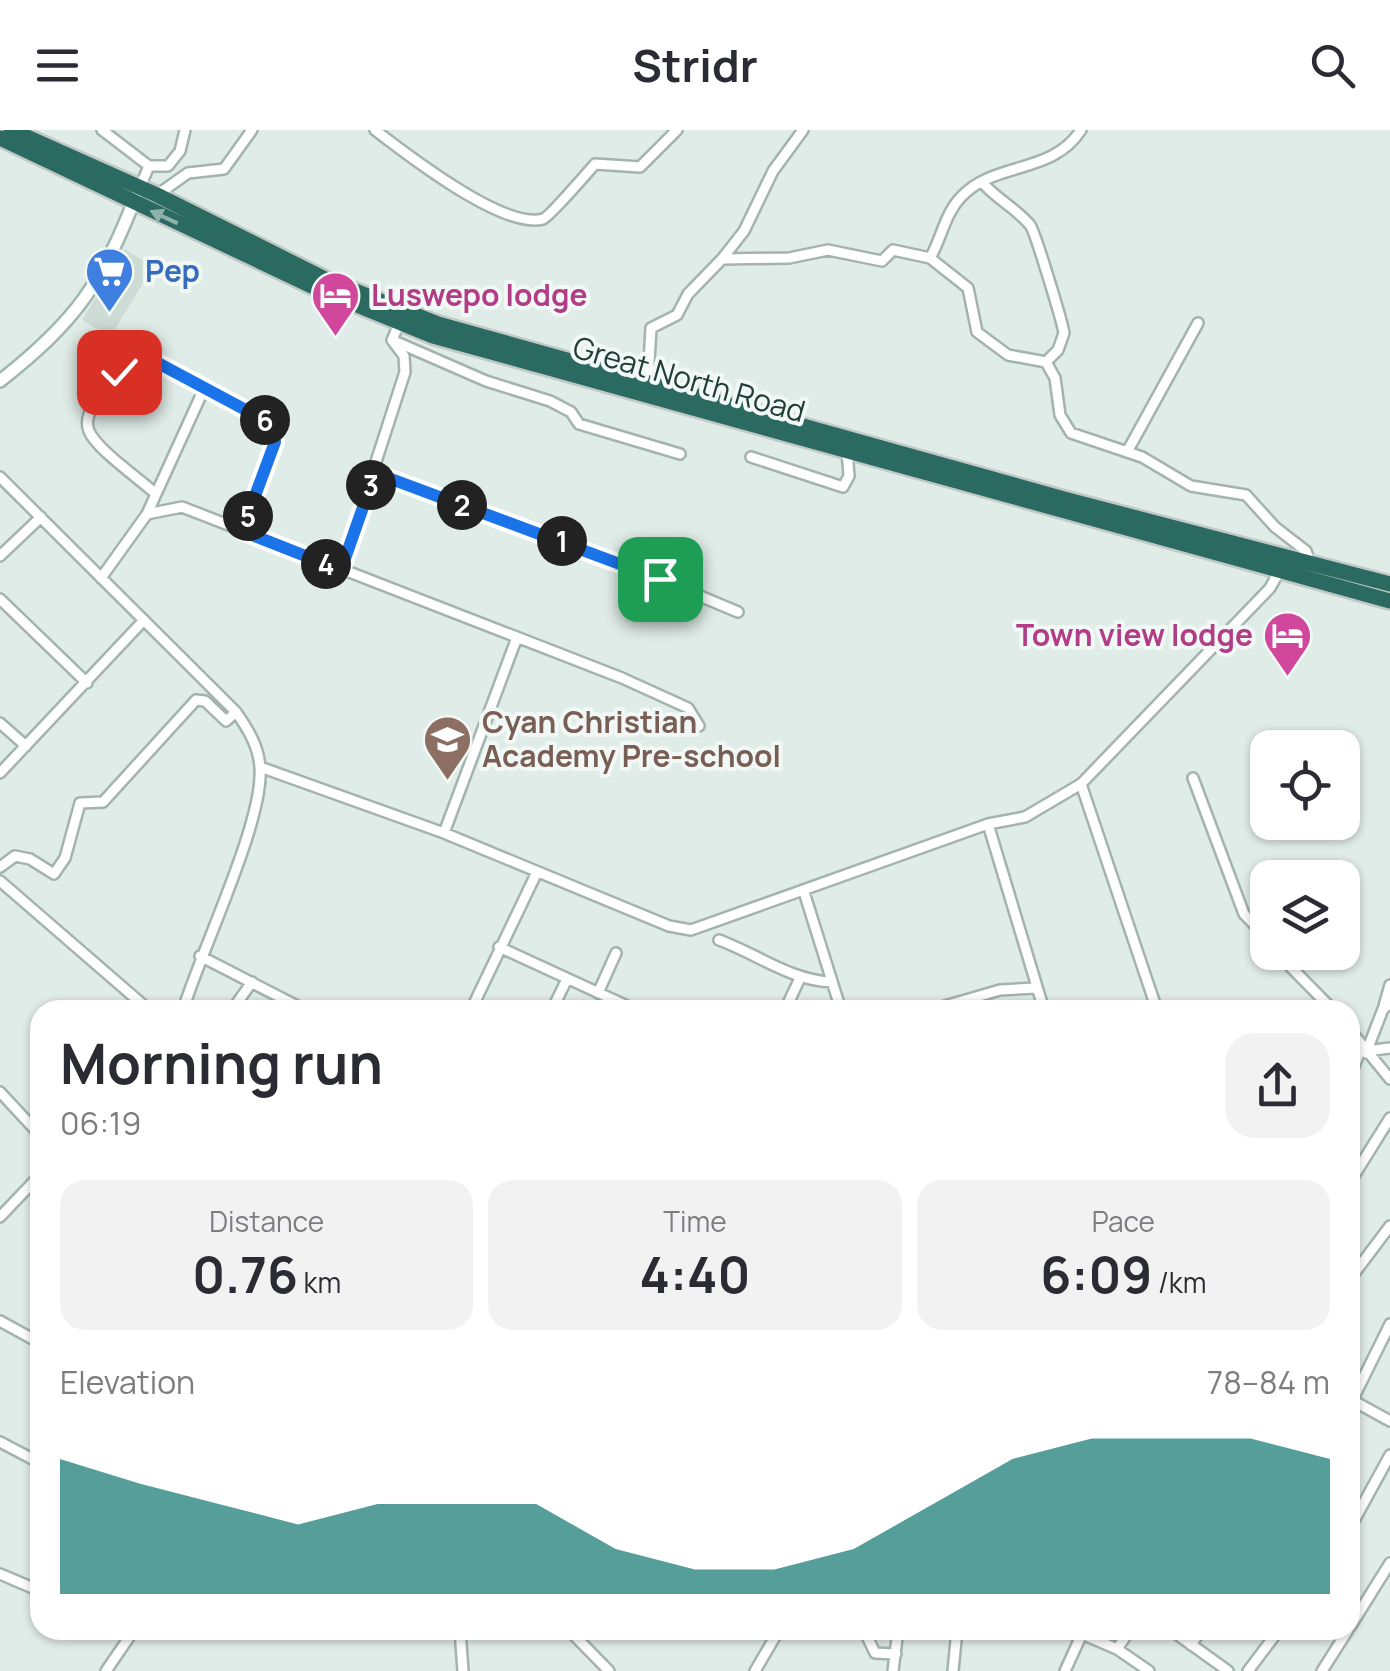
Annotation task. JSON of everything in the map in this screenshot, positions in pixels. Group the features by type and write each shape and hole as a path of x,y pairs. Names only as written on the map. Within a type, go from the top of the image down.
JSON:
{"highway":[{"name":"Great North Road","path":"11,130 318,290 494,355 847,452 1282,564 1303,564 1309,560 1390,584"},
{"name":"Great North Road","path":"0,138 137,195 157,195 272,254 405,312 540,355 648,380 1282,564 1390,601"}],"main road":[{"path":"0,380 48,343 79,309 109,264 137,195"}],"street":[{"path":"102,130 149,166 168,166 175,160 185,130"},
{"path":"157,195 188,173 224,169 230,155 252,130"},
{"path":"375,130 474,198 502,213 534,220 550,216 595,164 640,167 676,130"},
{"path":"648,380 651,328 677,315 688,294 744,231 772,171 803,130"},
{"path":"930,258 941,238 941,226 960,197 982,182 1051,158 1080,130"},
{"path":"137,195 149,166"},
{"path":"982,182 1030,225 1039,245 1064,334 1058,350 1046,362"},
{"path":"722,259 790,258 828,250 882,261 893,250 930,258 968,288 977,332 1008,355 1046,362"},
{"path":"392,340 400,322"},
{"path":"1127,452 1198,323"},
{"path":"392,340 486,381 550,402 570,412 579,424 680,454"},
{"path":"341,570 404,372 404,356 392,340"},
{"path":"156,494 90,434 90,410 124,365 141,360 156,362 203,391 255,413 275,433 242,531"},
{"path":"1046,362 1055,378 1060,415 1071,433 1127,452 1191,486 1246,495 1275,527 1306,551 1309,560"},
{"path":"101,578 147,514 203,391"},
{"path":"752,457 843,487 849,476 847,452"},
{"path":"375,473 608,557 738,612"},
{"path":"0,477 236,712 255,743 260,766 256,808 186,1000"},
{"path":"147,514 182,507 516,640 575,659 683,706 699,726"},
{"path":"0,556 41,517"},
{"path":"260,766 444,834 669,926 691,930 988,824 1025,817 1081,784 1270,588 1282,564"},
{"path":"0,598 87,682"},
{"path":"0,773 144,620"},
{"path":"444,834 516,640"},
{"path":"0,867 15,856 30,859 54,874 65,858 80,804 103,802 196,700 204,701 226,722 236,712"},
{"path":"0,722 26,746"},
{"path":"1194,778 1244,914 1250,920"},
{"path":"1081,784 1154,1000"},
{"path":"988,824 1040,1000"},
{"path":"475,1000 538,872"},
{"path":"0,881 137,1000"},
{"path":"804,892 838,1000"},
{"path":"719,940 768,959 800,978 832,982"},
{"path":"499,947 613,1000"},
{"path":"598,993 616,953"},
{"path":"200,956 286,1000"},
{"path":"1294,970 1323,1000"},
{"path":"790,1000 800,978"},
{"path":"557,1000 567,979"},
{"path":"239,1000 252,982"},
{"path":"1360,1049 1387,1006 1390,986"},
{"path":"966,1000 1000,990 1036,988"},
{"path":"1360,1052 1390,1048"},
{"path":"1360,1054 1390,1079"},
{"path":"2,1098 30,1125"},
{"path":"1360,1166 1390,1118"},
{"path":"0,1214 30,1186"},
{"path":"1360,1266 1390,1226"},
{"path":"0,1321 30,1338"},
{"path":"1360,1384 1390,1324"},
{"path":"1360,1406 1390,1421"},
{"path":"0,1442 30,1458"},
{"path":"1360,1510 1390,1455"},
{"path":"1360,1611 1390,1563"},
{"path":"0,1574 30,1587"},
{"path":"106,1671 124,1640"},
{"path":"461,1640 463,1671"},
{"path":"579,1640 608,1671"},
{"path":"755,1671 772,1640"},
{"path":"869,1640 876,1653 896,1654"},
{"path":"893,1671 897,1640"},
{"path":"952,1671 956,1640"},
{"path":"1065,1671 1075,1640"},
{"path":"1096,1640 1117,1648 1143,1669"},
{"path":"1117,1648 1123,1640"},
{"path":"1184,1640 1228,1671"},
{"path":"1191,1645 1194,1640"},
{"path":"1248,1671 1271,1640"},
{"path":"1322,1671 1341,1640"}],"shaded area":[{"path":"125,249 153,267 110,337 82,320"}],"place":[{"name":"Pep","path":"110,314"},
{"name":"Luswepo lodge","path":"336,338"},
{"name":"Town view lodge","path":"1288,678"},
{"name":"Cyan Christian Academy Pre-school","path":"447,782"}],"route":[{"path":"119,372 133,361 156,362 203,391 238,404 270,423 275,442 242,531 341,570 375,473 660,579"}]}
